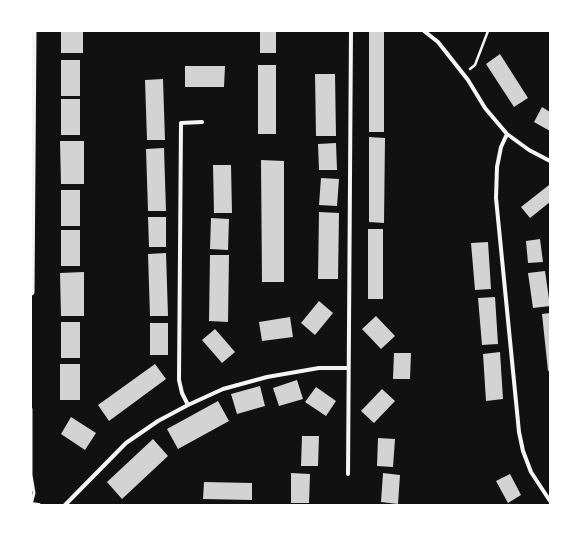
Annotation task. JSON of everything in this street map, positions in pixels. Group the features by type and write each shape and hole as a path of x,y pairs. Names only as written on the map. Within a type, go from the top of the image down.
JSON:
{"street":[{"path":"31,292 34,31"},
{"path":"348,474 351,31"},
{"path":"424,31 438,42 463,74 485,108 507,134 529,150 550,161"},
{"path":"188,405 182,393 180,380 181,123 202,122"},
{"path":"507,134 501,147 497,167 496,198 519,432 523,451 531,472 550,501"},
{"path":"67,504 126,442 158,421 188,405 223,389 267,377 319,368 348,368"},
{"path":"31,504 39,505"}],"lane":[{"path":"31,408 31,475 34,493 31,504"}],"path":[{"path":"463,74 475,65 488,31"}],"building":[{"path":"61,31 83,31 83,53 61,53"},
{"path":"260,31 276,31 276,53 260,53"},
{"path":"369,32 384,32 384,132 369,132"},
{"path":"500,54 528,98 514,107 486,64"},
{"path":"61,60 80,60 80,96 61,96"},
{"path":"258,65 276,65 276,134 258,134"},
{"path":"185,66 225,66 224,87 185,87"},
{"path":"315,74 335,74 336,136 316,136"},
{"path":"163,79 165,140 147,140 145,80"},
{"path":"61,99 80,99 80,135 61,135"},
{"path":"542,107 550,112 550,131 534,122"},
{"path":"369,137 385,138 384,223 369,222"},
{"path":"60,141 84,141 84,184 61,184"},
{"path":"336,143 337,170 319,170 318,144"},
{"path":"164,148 166,211 148,211 146,149"},
{"path":"261,160 284,161 284,282 262,282"},
{"path":"213,165 231,165 232,213 214,213"},
{"path":"321,178 339,179 337,206 319,205"},
{"path":"549,185 550,202 530,218 521,207"},
{"path":"61,190 80,190 80,226 61,226"},
{"path":"319,212 339,213 338,279 318,279"},
{"path":"148,217 166,217 166,247 149,247"},
{"path":"211,218 229,219 228,250 210,249"},
{"path":"368,229 383,229 383,299 368,299"},
{"path":"61,230 80,230 80,266 61,266"},
{"path":"540,239 543,262 528,263 526,241"},
{"path":"488,242 491,289 475,290 471,243"},
{"path":"166,253 168,316 150,316 148,254"},
{"path":"210,255 229,255 228,322 209,321"},
{"path":"545,271 550,306 533,308 528,273"},
{"path":"84,272 84,316 61,316 60,273"},
{"path":"495,297 498,344 482,345 478,298"},
{"path":"319,301 333,313 315,335 301,323"},
{"path":"550,313 550,371 548,371 542,314"},
{"path":"376,316 395,336 381,349 362,329"},
{"path":"290,317 293,337 262,341 259,322"},
{"path":"61,322 80,322 80,358 61,358"},
{"path":"150,323 168,323 168,355 150,355"},
{"path":"215,329 235,352 222,363 202,340"},
{"path":"500,352 503,399 486,401 483,354"},
{"path":"394,353 411,353 410,379 393,379"},
{"path":"60,364 80,364 80,400 60,400"},
{"path":"155,364 166,379 109,421 98,405"},
{"path":"297,380 303,399 279,406 273,388"},
{"path":"260,386 265,406 237,414 231,394"},
{"path":"316,387 336,401 326,416 305,402"},
{"path":"382,389 395,401 374,423 361,411"},
{"path":"218,401 229,421 178,449 167,429"},
{"path":"71,417 96,433 85,450 61,434"},
{"path":"302,436 319,436 318,466 301,466"},
{"path":"378,438 395,439 393,467 377,466"},
{"path":"153,439 168,456 122,499 107,482"},
{"path":"291,473 310,474 309,503 291,503"},
{"path":"383,473 400,475 398,504 381,502"},
{"path":"510,474 521,495 508,503 496,481"},
{"path":"204,482 252,483 252,500 203,499"}]}
